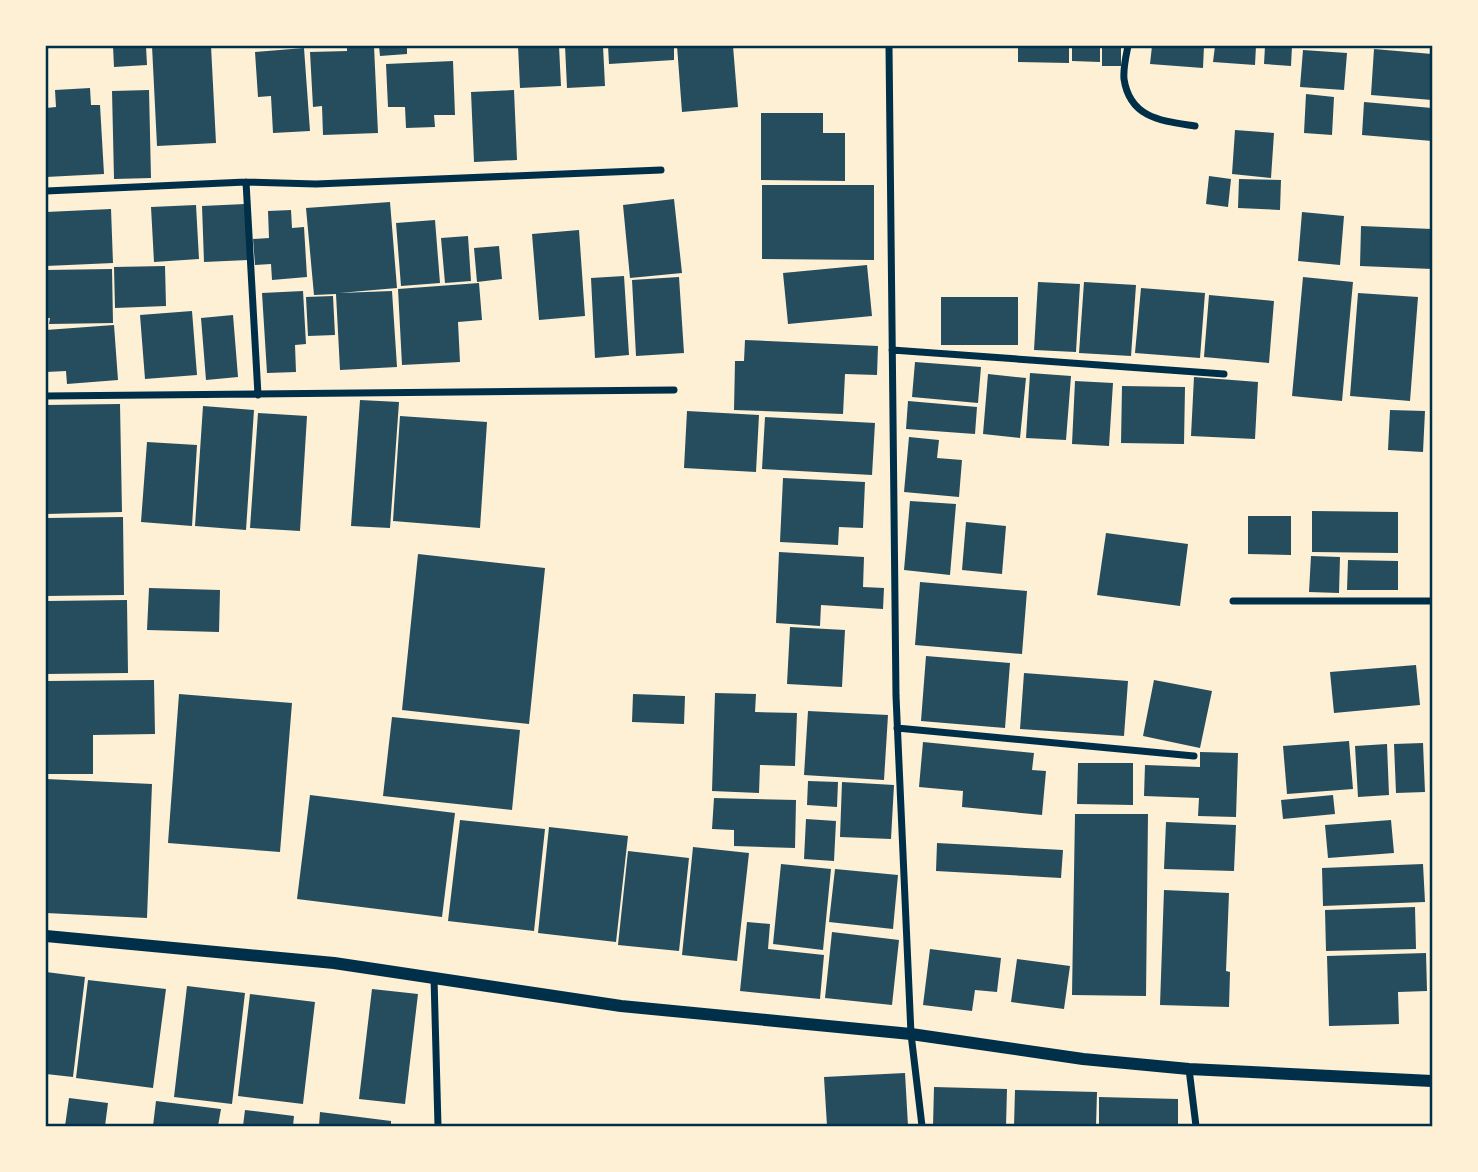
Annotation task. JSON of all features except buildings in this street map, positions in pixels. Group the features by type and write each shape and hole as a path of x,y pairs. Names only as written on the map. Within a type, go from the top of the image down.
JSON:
{"street":[{"path":"889,46 897,728 911,1034 922,1126"},
{"path":"1128,46 1124,78 1131,97 1141,112 1152,118 1195,126"},
{"path":"46,191 246,182 316,184 661,170"},
{"path":"246,182 258,395"},
{"path":"892,350 1224,374"},
{"path":"46,396 674,390"},
{"path":"1233,601 1433,601"},
{"path":"897,728 1194,756"},
{"path":"46,936 334,963 621,1006 911,1034 1083,1059 1189,1069 1433,1081"},
{"path":"434,978 438,1126"},
{"path":"1189,1069 1196,1126"}]}
